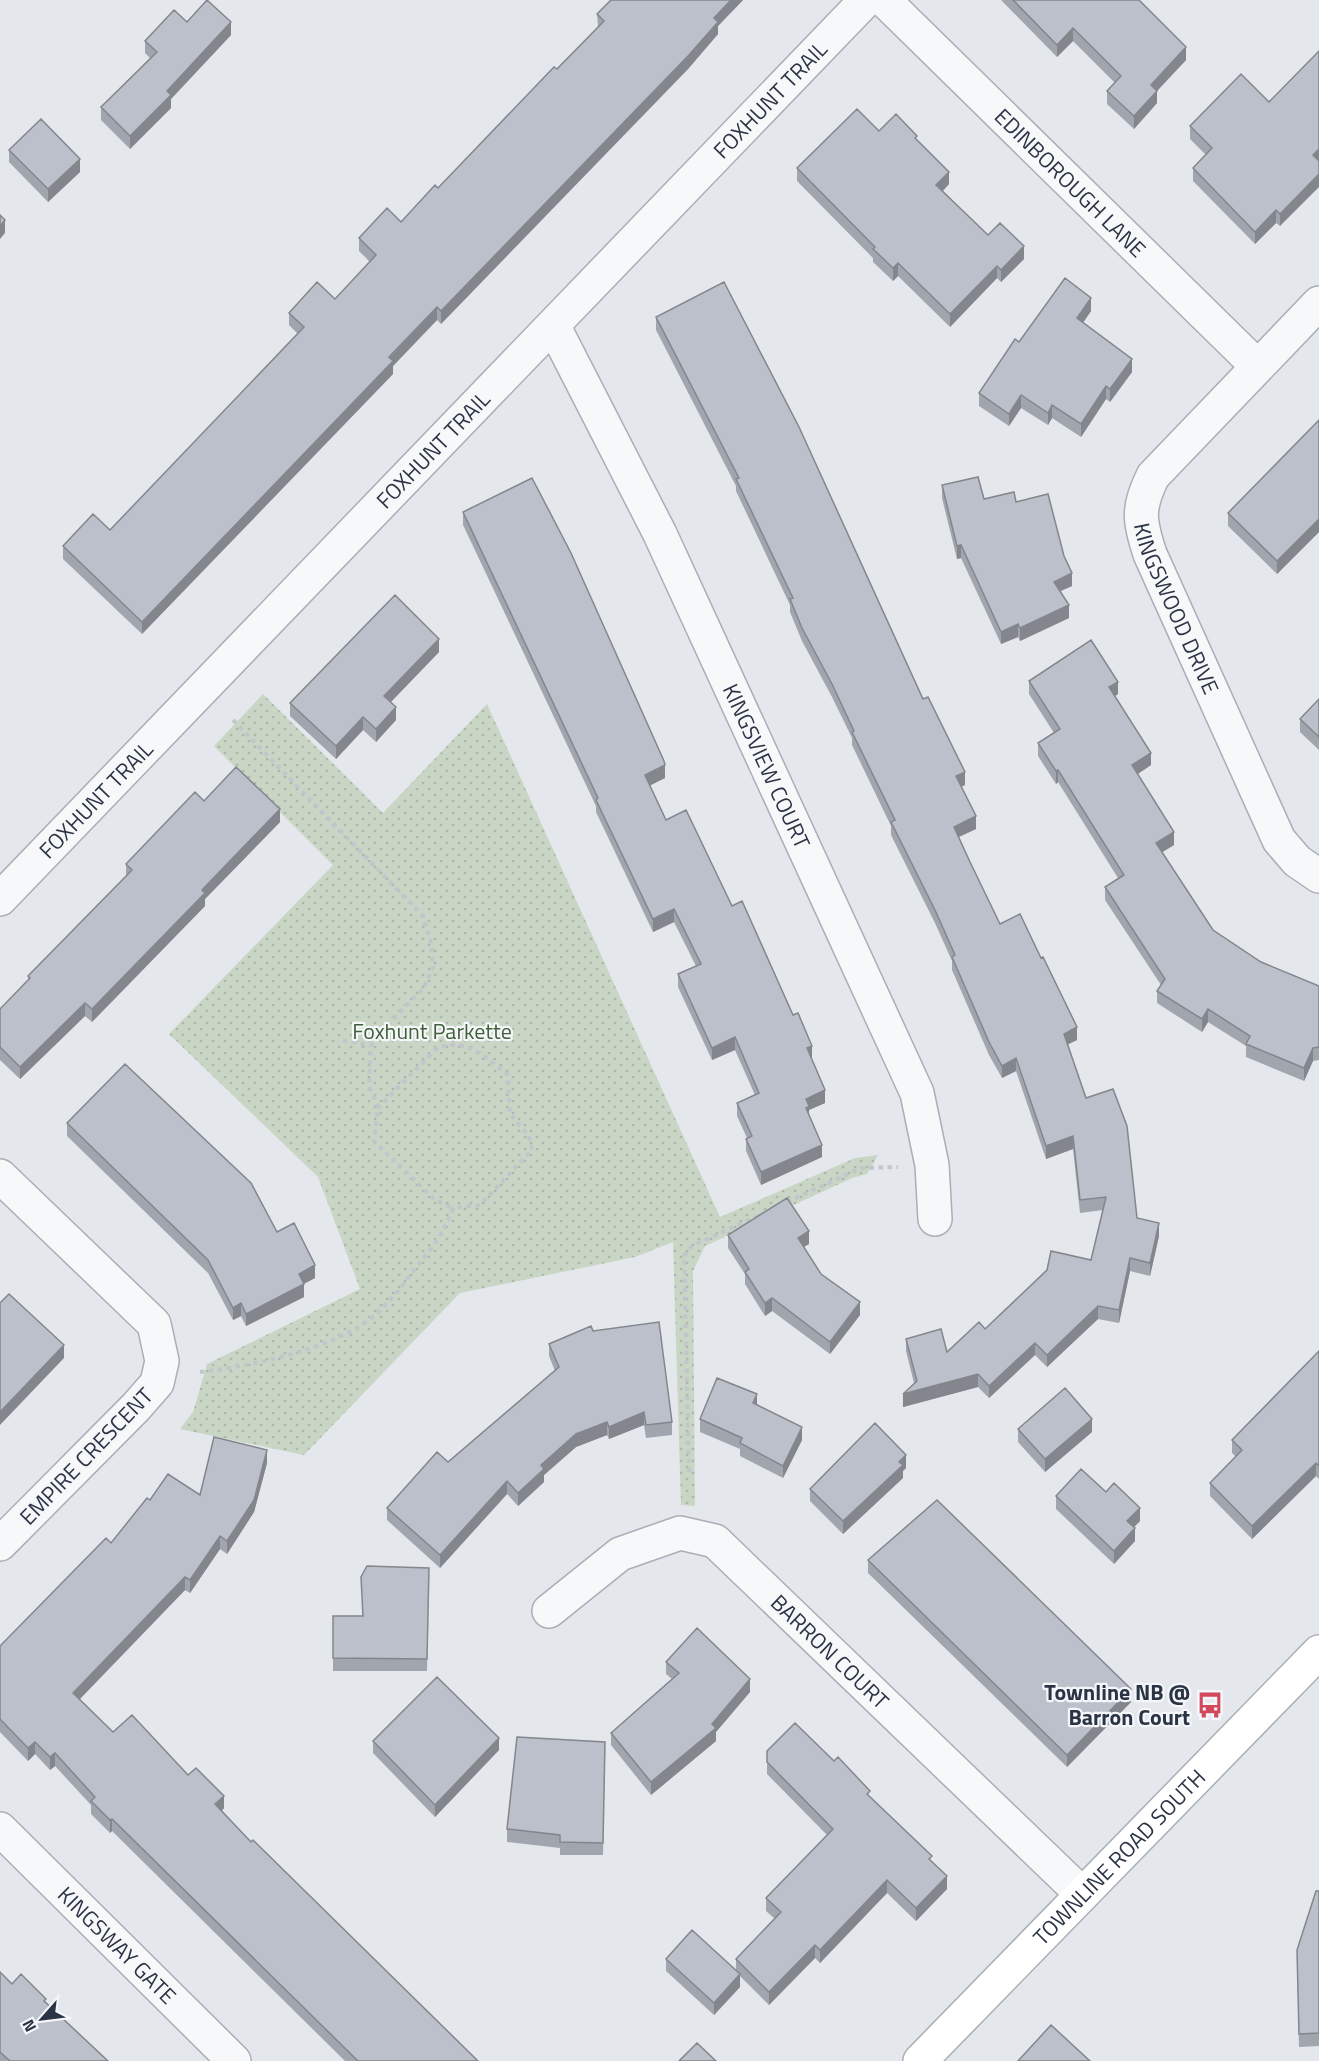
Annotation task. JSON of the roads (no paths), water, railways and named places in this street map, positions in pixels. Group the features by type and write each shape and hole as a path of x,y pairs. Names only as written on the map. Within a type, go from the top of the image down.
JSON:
{"main road":[{"name":"TOWNLINE ROAD SOUTH","path":"920,2061 1319,1652"}],"street":[{"name":"FOXHUNT TRAIL","path":"0,899 200,688 554,327 866,0"},
{"name":"EDINBOROUGH LANE","path":"884,0 1257,366"},
{"name":"KINGSWOOD DRIVE","path":"1319,303 1153,476 1143,497 1140,522 1150,554 1279,840 1297,861 1319,876"},
{"name":"KINGSVIEW COURT","path":"554,327 660,534 917,1093 932,1166 935,1219"},
{"name":"EMPIRE CRESCENT","path":"0,1176 154,1324 162,1361 157,1383 136,1407 0,1544"},
{"name":"BARRON COURT","path":"549,1611 620,1554 680,1533 715,1541 1082,1894"},
{"name":"KINGSWAY GATE","path":"0,1829 234,2061"}],"place":[{"name":"Townline NB @ Barron Court","path":"1210,1705"}],"park label":[{"name":"Foxhunt Parkette","path":"432,1031"}]}
